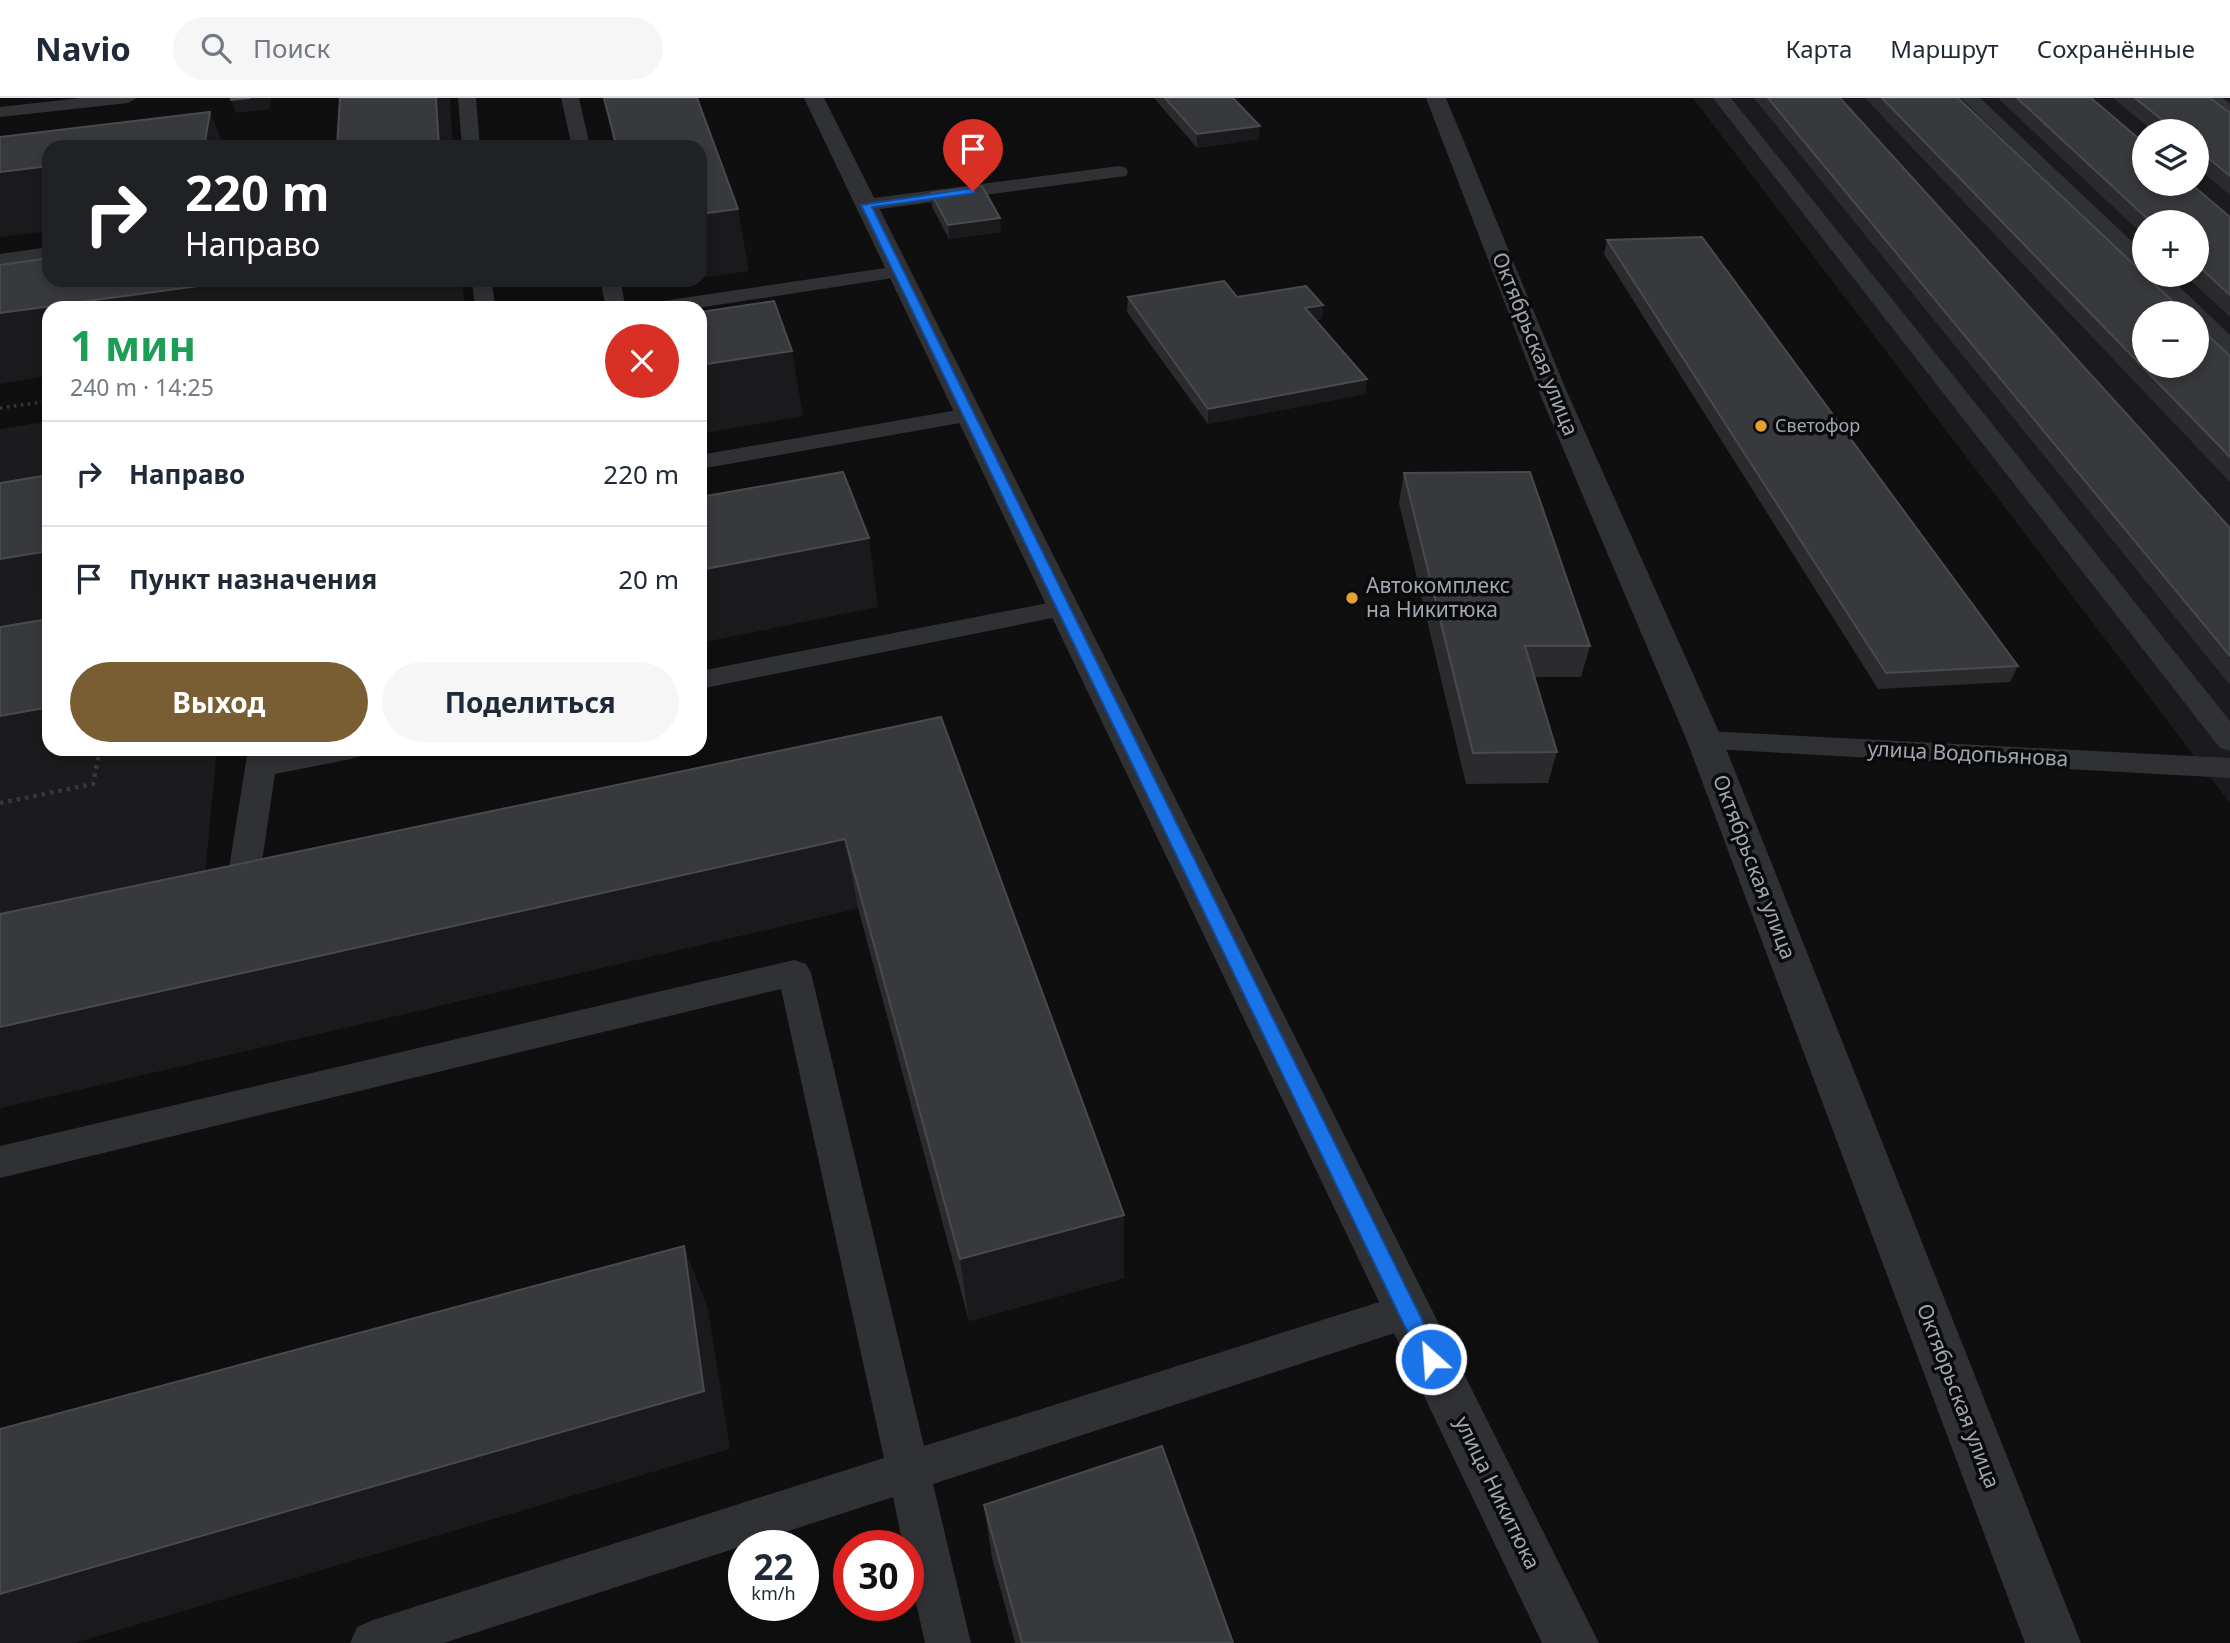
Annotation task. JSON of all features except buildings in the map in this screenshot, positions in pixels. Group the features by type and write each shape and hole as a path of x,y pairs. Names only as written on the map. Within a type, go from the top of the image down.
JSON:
{"street":[{"name":"улица Никитюка","path":"814,98 1571,1643"},
{"name":"Октябрьская улица","path":"1436,98 1553,392 1705,741 2053,1643"}],"lane":[{"path":"0,112 128,98"},
{"path":"467,98 470,140"},
{"path":"570,98 579,140"},
{"path":"1722,98 2230,741"},
{"path":"1970,98 2132,253"},
{"path":"2212,98 2230,112"},
{"path":"866,205 1119,172"},
{"path":"0,260 42,254"},
{"path":"703,301 899,272"},
{"path":"2168,287 2182,301"},
{"path":"2209,327 2230,347"},
{"path":"707,461 969,415"},
{"path":"707,679 1063,608"},
{"name":"улица Водопьянова","path":"1705,741 2230,768"},
{"path":"201,904 241,895 262,758 282,756"},
{"path":"0,1162 794,973 947,1643"},
{"path":"373,1643 1408,1311"}],"path":[{"path":"0,408 42,402"},
{"path":"0,803 93,784 99,756"}],"shaded area":[{"path":"1693,98 2230,98 2230,803"},
{"path":"42,422 42,756 216,756 204,884 0,927 0,429"}],"place":[{"name":"Светофор","path":"1761,426"},
{"name":"Автокомплекс на Никитюка","path":"1352,598"}],"route":[{"path":"973,191 866,205 1431,1359"}]}
